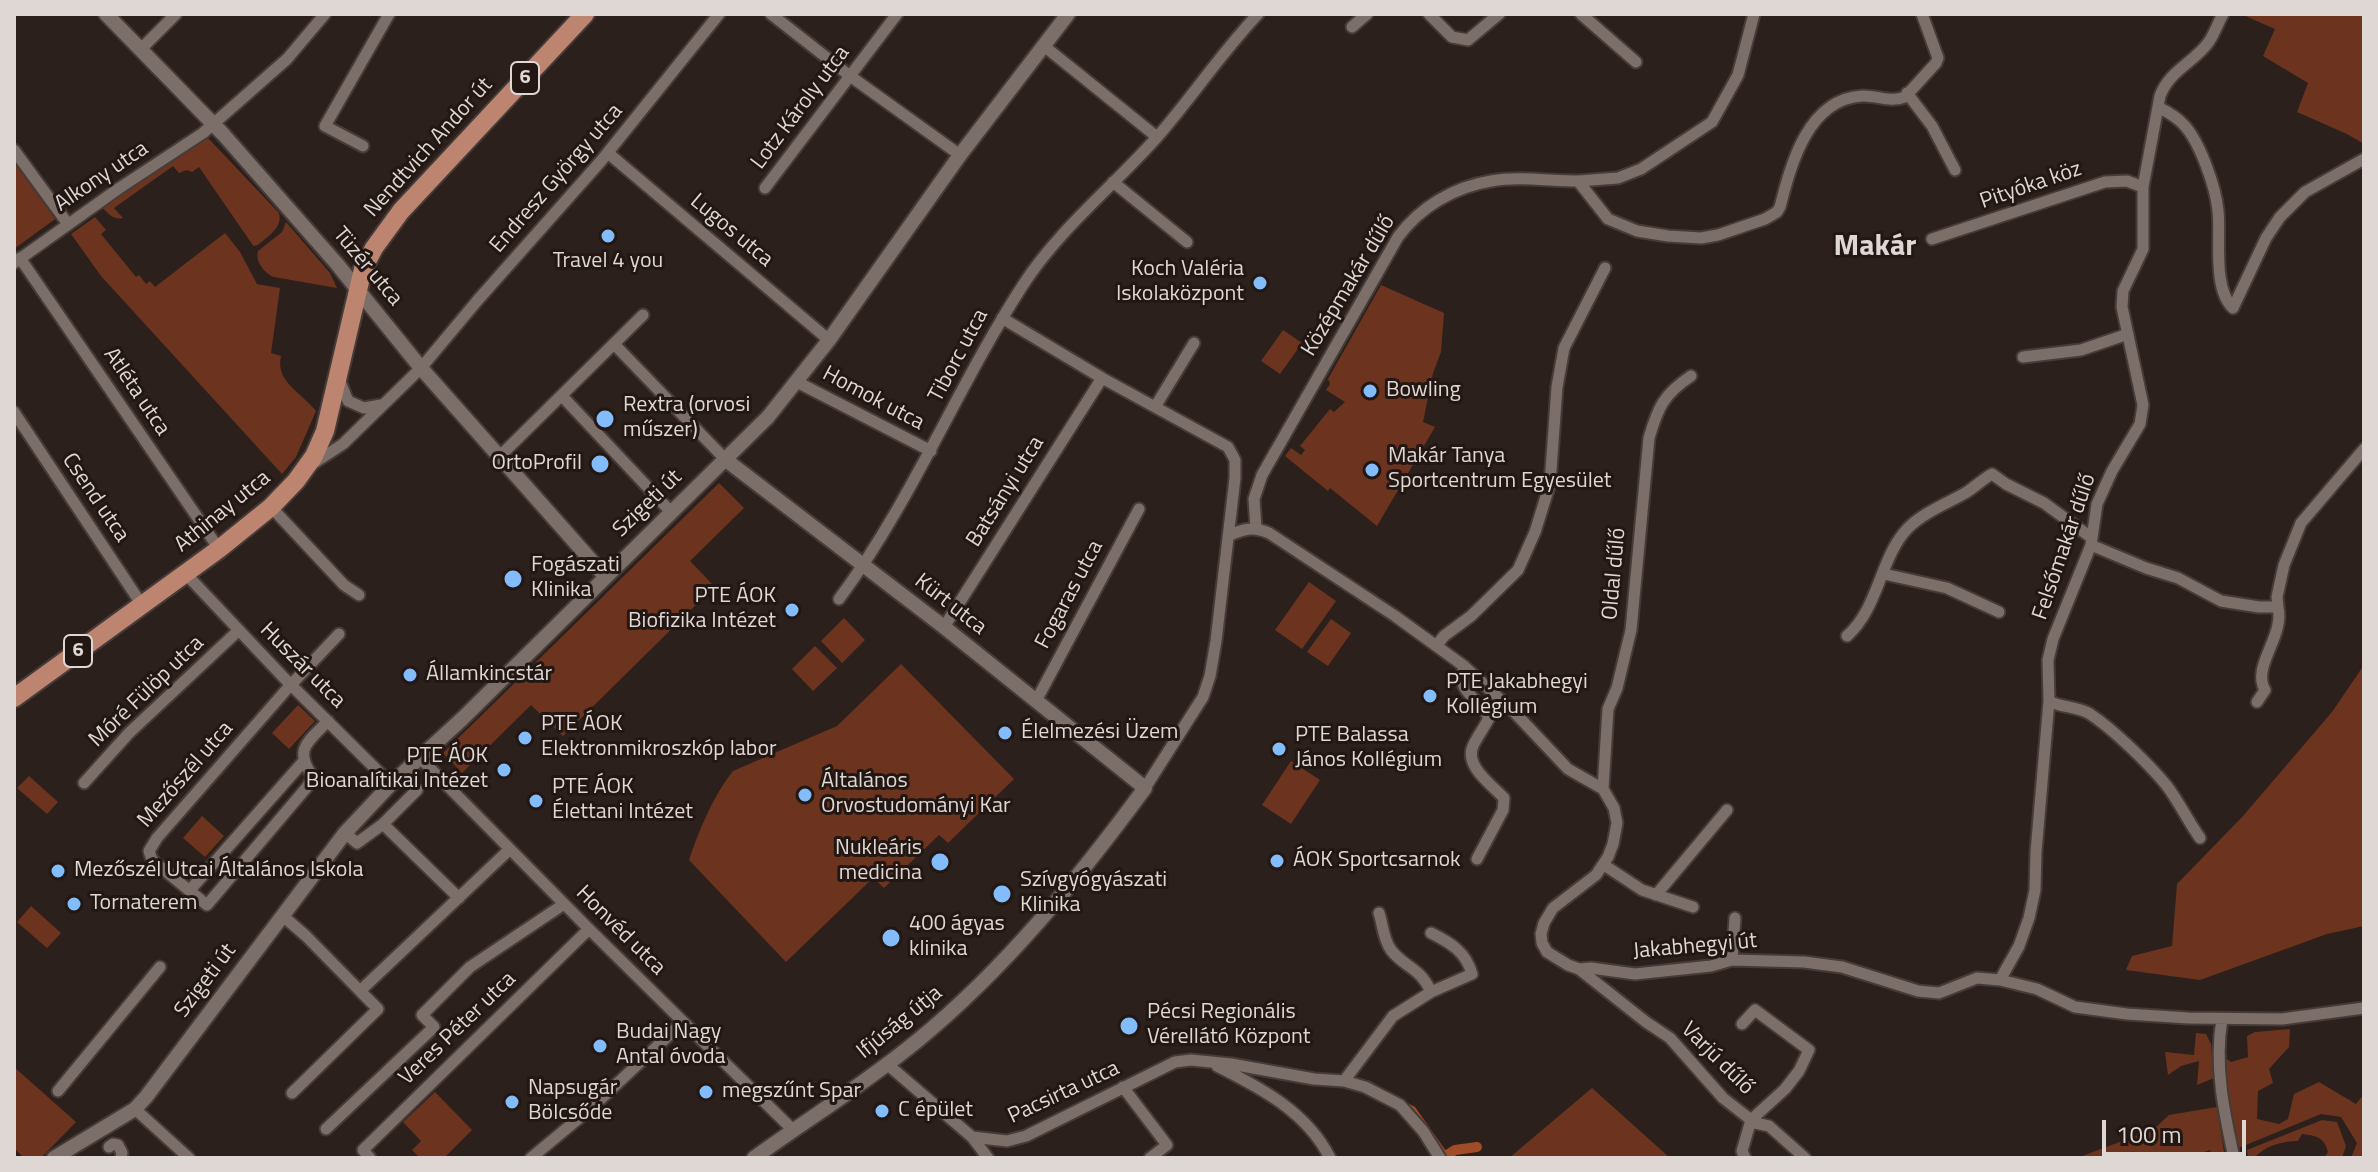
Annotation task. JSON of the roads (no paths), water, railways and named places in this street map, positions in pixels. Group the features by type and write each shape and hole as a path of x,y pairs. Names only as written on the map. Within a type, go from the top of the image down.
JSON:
{"main road":[{"name":"Nendtvich Andor út","path":"357,289 374,248 401,211 585,14"},
{"name":"Athinay utca","path":"14,698 219,549 271,507 307,467 325,431 357,289"}],"street":[{"name":"Tüzér utca","path":"106,14 214,124 421,368 605,576"},
{"path":"140,50 176,14"},
{"name":"Alkony utca","path":"17,260 214,124 287,59 325,14"},
{"path":"363,146 325,126 389,14"},
{"name":"Endresz György utca","path":"307,467 343,444 421,368 608,153 719,14"},
{"path":"771,14 850,76 960,155"},
{"name":"Lotz Károly utca","path":"765,188 897,14"},
{"name":"Szigeti út","path":"54,1158 135,1109 160,1082 283,916 351,838 391,784 496,686 768,417 829,340 960,155 1068,14"},
{"name":"Tiborc utca","path":"839,599 863,566 931,451 1002,318 1026,280 1078,218 1157,137 1258,14"},
{"path":"1352,27 1367,14"},
{"path":"1429,14 1452,37 1468,40 1499,14"},
{"path":"1581,14 1636,62"},
{"name":"Középmakár dűlő","path":"1256,528 1254,499 1262,475 1410,220 1428,205 1491,181 1618,178 1641,169 1712,122 1738,75 1754,14"},
{"path":"1578,181 1601,212 1617,224 1637,231 1701,238 1765,219 1777,212 1794,160 1825,108 1861,96 1898,100 1938,58 1922,14"},
{"name":"Felsőmakár dűlő","path":"2000,980 2019,946 2035,890 2049,701 2048,669 2053,639 2091,541 2097,504 2112,471 2140,424 2143,405 2122,307 2123,291 2143,249 2143,187 2160,96 2179,68 2208,44 2223,14"},
{"path":"1044,46 1157,137"},
{"path":"1907,93 1932,126 1955,170"},
{"path":"2158,107 2187,128 2212,180 2219,211 2221,278 2225,297 2233,308 2266,238 2280,217 2305,192 2364,159"},
{"path":"14,150 68,224"},
{"name":"Lugos utca","path":"608,153 829,340"},
{"name":"Pityóka köz","path":"1932,239 2105,182 2127,181 2143,187"},
{"path":"1113,182 1187,242"},
{"name":"Atléta utca","path":"17,260 219,549"},
{"path":"1437,645 1471,616 1522,563 1550,484 1557,387 1564,348 1605,268"},
{"path":"499,457 643,315"},
{"path":"1002,318 1102,378 1228,447 1235,460 1216,641 1207,687 1145,788"},
{"path":"2023,357 2081,350 2128,334"},
{"path":"1155,407 1194,343"},
{"path":"614,344 726,460"},
{"name":"Oldal dűlő","path":"1603,789 1608,709 1617,688 1631,630 1649,438 1656,413 1665,397 1691,376"},
{"path":"339,377 348,401 364,408 382,405"},
{"name":"Batsányi utca","path":"944,627 1102,378"},
{"name":"Homok utca","path":"797,382 931,451"},
{"path":"562,396 671,512"},
{"name":"Csend utca","path":"14,412 142,605"},
{"path":"2257,702 2265,690 2260,674 2280,616 2277,597 2284,565 2301,523 2364,449"},
{"name":"Kürt utca","path":"726,460 944,627 1145,788"},
{"path":"1847,636 1869,605 1908,528 1992,474 2044,503 2091,541 2146,568 2178,578 2221,601 2278,607"},
{"path":"271,507 344,585 359,595"},
{"name":"Fogaras utca","path":"1036,701 1139,509"},
{"path":"1228,536 1244,528 1269,533 1437,645 1515,713 1568,769 1603,789"},
{"path":"586,555 591,572 591,590"},
{"name":"Huszár utca","path":"186,574 391,784"},
{"path":"1884,574 1947,588 1999,612"},
{"name":"Móré Fülöp utca","path":"84,783 129,733 239,630"},
{"name":"Mezőszél utca","path":"190,890 152,860 149,848 291,684 339,634"},
{"path":"1464,666 1460,677 1463,686 1489,718 1472,748 1470,758 1476,769 1504,798 1503,810 1477,859"},
{"path":"2049,701 2090,715 2124,744 2167,786 2200,838"},
{"path":"303,762 313,777 307,787 207,905 190,890 303,762 307,743 328,721"},
{"name":"Honvéd utca","path":"420,758 793,1130"},
{"name":"Ifjúság útja","path":"754,1158 887,1064 981,984 1045,914 1145,788"},
{"name":"Jakabhegyi út","path":"1603,789 1614,808 1617,823 1613,844 1604,865 1586,884 1553,908 1541,934 1547,952 1579,969 1635,974 1711,966 1732,960 1804,962 1842,967 1927,992 1939,993 1977,978 2000,980 2037,989 2075,1007 2127,1014 2282,1019 2364,1008"},
{"path":"351,838 383,824 417,790"},
{"path":"1656,895 1727,810"},
{"path":"383,824 459,898"},
{"path":"360,991 510,849"},
{"path":"1604,865 1642,890 1693,907"},
{"path":"326,1129 434,1027 422,1015 470,967 564,904"},
{"path":"1379,913 1385,929 1384,938 1390,949 1426,980 1431,992"},
{"path":"283,916 378,1009 292,1093"},
{"path":"1732,960 1735,918"},
{"name":"Veres Péter utca","path":"370,1158 363,1150 589,929"},
{"path":"1344,1081 1393,1016 1431,992 1472,974 1468,960 1451,942 1431,933"},
{"path":"58,1091 160,967"},
{"name":"Varjú dűlő","path":"1579,969 1670,1038 1723,1098 1755,1123 1769,1126 1805,1158"},
{"name":"Varjú dűlő","path":"1742,1024 1755,1010 1809,1050 1799,1071 1785,1089 1751,1120 1742,1151 1745,1158"},
{"path":"2222,1019 2219,1075 2234,1158"},
{"path":"531,1158 590,1109 683,1022"},
{"name":"Pacsirta utca","path":"972,1137 1007,1141 1026,1136 1175,1062 1191,1060 1267,1069 1365,1087 1400,1105 1423,1131 1440,1158"},
{"path":"887,1064 972,1137 986,1156"},
{"path":"1213,1064 1262,1088 1299,1115 1330,1158"},
{"path":"1123,1087 1167,1145 1150,1158"},
{"path":"135,1109 189,1158"},
{"path":"986,1156 990,1140"},
{"path":"109,1147 118,1145 121,1158"}],"waterway":[{"path":"1369,1082 1381,1089"},
{"path":"1404,1103 1414,1108 1447,1155"},
{"path":"1447,1155 1455,1150 1477,1147"}],"place":[{"name":"Travel 4 you","path":"608,236"},
{"name":"Koch Valéria Iskolaközpont","path":"1260,283"},
{"name":"Bowling","path":"1370,391"},
{"name":"Rextra (orvosi műszer)","path":"605,419"},
{"name":"OrtoProfil","path":"600,464"},
{"name":"Makár Tanya Sportcentrum Egyesület","path":"1372,470"},
{"name":"Fogászati Klinika","path":"513,579"},
{"name":"PTE ÁOK Biofizika Intézet","path":"792,610"},
{"name":"Államkincstár","path":"410,675"},
{"name":"PTE Jakabhegyi Kollégium","path":"1430,696"},
{"name":"Élelmezési Üzem","path":"1005,733"},
{"name":"PTE ÁOK Elektronmikroszkóp labor","path":"525,738"},
{"name":"PTE Balassa János Kollégium","path":"1279,749"},
{"name":"PTE ÁOK Bioanalítikai Intézet","path":"504,770"},
{"name":"Általános Orvostudományi Kar","path":"805,795"},
{"name":"PTE ÁOK Élettani Intézet","path":"536,801"},
{"name":"ÁOK Sportcsarnok","path":"1277,861"},
{"name":"Nukleáris medicina","path":"940,862"},
{"name":"Mezőszél Utcai Általános Iskola","path":"58,871"},
{"name":"Szívgyógyászati Klinika","path":"1002,894"},
{"name":"Tornaterem","path":"74,904"},
{"name":"400 ágyas klinika","path":"891,938"},
{"name":"Pécsi Regionális Vérellátó Központ","path":"1129,1026"},
{"name":"Budai Nagy Antal óvoda","path":"600,1046"},
{"name":"megszűnt Spar","path":"706,1092"},
{"name":"Napsugár Bölcsőde","path":"512,1102"},
{"name":"C épület","path":"882,1111"}],"district":[{"name":"Makár","path":"1875,248"}]}
